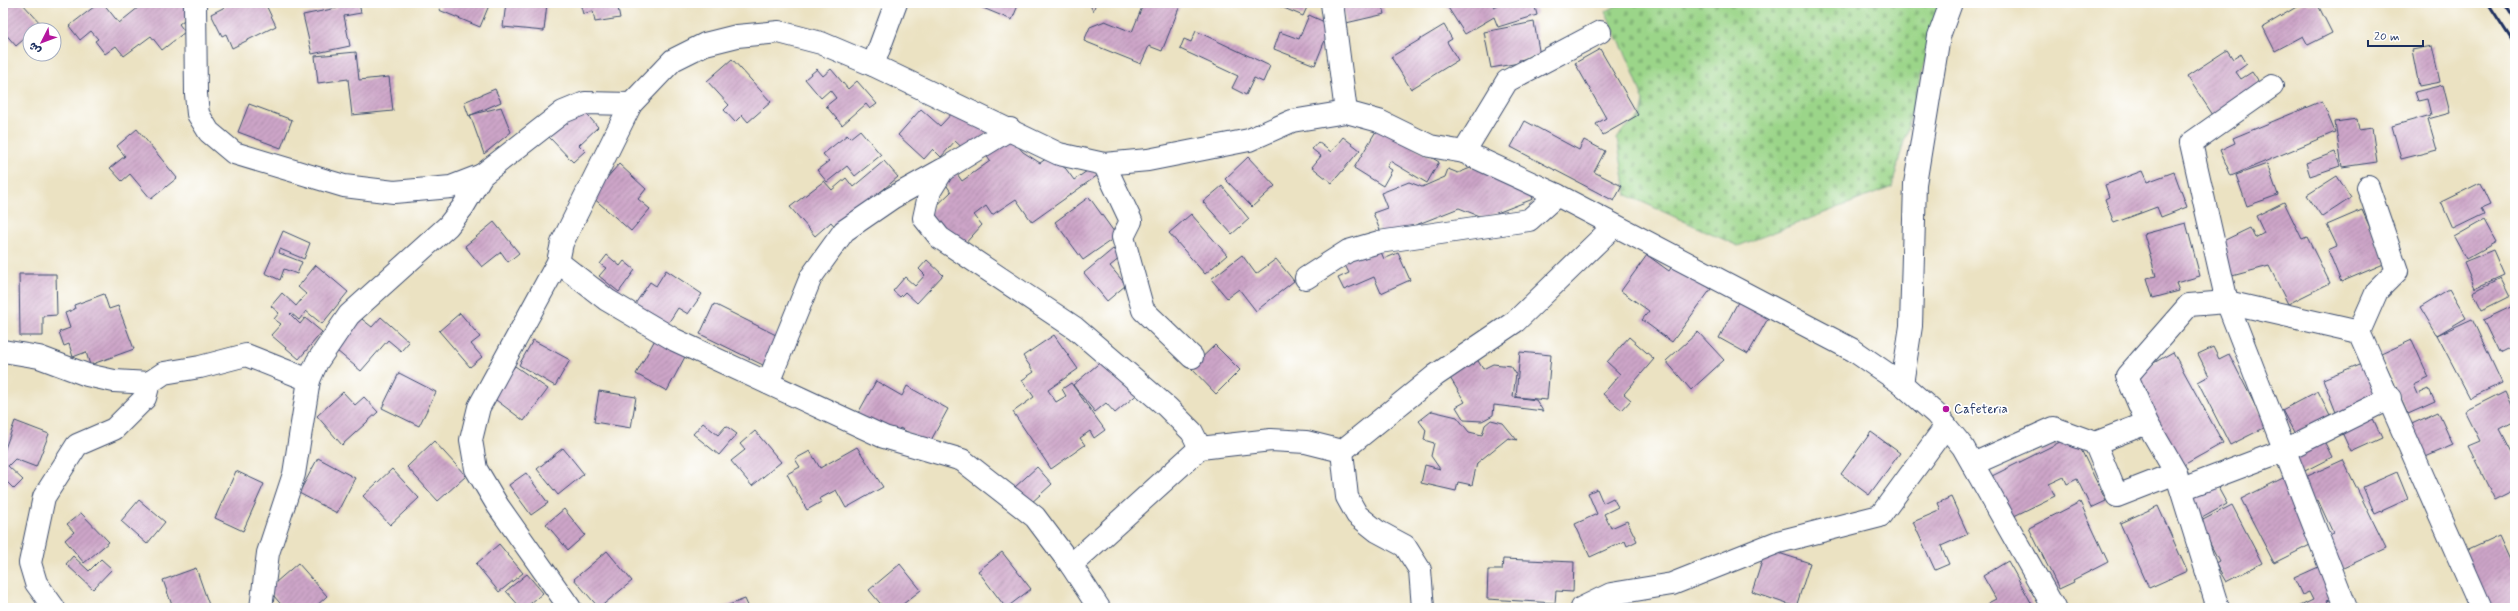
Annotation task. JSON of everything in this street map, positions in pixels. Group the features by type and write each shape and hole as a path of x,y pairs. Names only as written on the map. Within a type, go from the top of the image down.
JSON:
{"street":[{"path":"195,3 196,94 198,114 209,132 234,153 344,186 394,192 451,187 482,175 563,112 585,103 631,104"},
{"path":"873,65 896,3"},
{"path":"1332,3 1346,112"},
{"path":"1902,384 1911,326 1915,184 1939,36 1951,3"},
{"path":"570,608 498,506 476,469 471,440 479,408 558,262 562,243 631,104 673,60 705,44 737,36 779,32 821,42 1010,129 1059,154 1104,164 1148,160 1249,140 1292,120 1346,112 1380,121 1430,146 1464,152 1557,195 1853,350 1902,384 1936,414 1963,446 2054,608"},
{"path":"1464,152 1507,81 1600,32"},
{"path":"2272,86 2191,144 2227,302 2346,608"},
{"path":"768,384 811,277 844,231 892,198 943,170 1010,129"},
{"path":"1104,164 1131,221 1123,237 1143,310 1192,356"},
{"path":"943,170 930,191 924,218 940,238 1075,328 1167,407 1192,432 1200,448"},
{"path":"261,608 268,553 294,474 309,380 316,362 349,315 448,226 463,208 482,175"},
{"path":"2358,332 2377,291 2396,271 2368,187"},
{"path":"1306,278 1348,251 1379,242 1529,220 1557,195"},
{"path":"1342,451 1436,376 1516,321 1614,226"},
{"path":"558,262 607,300 675,340 884,437 962,460 1035,517 1071,565 1099,608"},
{"path":"2218,608 2179,481 2148,423 2127,376 2189,305 2227,302 2358,332"},
{"path":"2358,332 2390,398 2481,608"},
{"path":"3,351 39,357 87,375 114,381 149,383 164,373 200,367 246,355 309,380"},
{"path":"54,608 36,583 30,563 44,497 77,445 114,429 145,398 149,383"},
{"path":"2095,443 2116,496 2179,481 2285,450 2390,398"},
{"path":"1973,464 2054,428 2095,443 2148,423"},
{"path":"1582,608 1611,594 1672,584 1778,542 1880,516 1946,426"},
{"path":"1071,565 1200,448 1272,440 1306,442 1342,451"},
{"path":"1342,451 1347,497 1357,514 1377,531 1405,546 1420,570 1423,608"}],"green space":[{"path":"1621,3 1940,3 1892,187 1738,246 1627,195 1617,139 1623,130 1641,117 1644,101 1629,61 1605,12"}],"building":[{"path":"3,3 22,3 39,22 22,22 22,41 16,46 3,31 3,21 6,19 3,16"},
{"path":"99,3 103,3 119,23 144,3 186,3 194,12 179,24 185,32 162,50 151,36 124,56 116,46 105,54 95,41 98,39 91,31 80,40 69,26"},
{"path":"223,3 265,3 276,26 232,48 226,34 222,36 211,14 225,7"},
{"path":"336,3 359,3 361,13 344,16 350,46 312,54 303,15 337,8"},
{"path":"442,3 490,3 480,27 439,10"},
{"path":"506,3 547,3 544,31 503,27"},
{"path":"580,3 617,3 620,18 595,22 593,11 583,14"},
{"path":"971,3 1019,3 1012,20"},
{"path":"1089,3 1096,3 1093,11"},
{"path":"1132,3 1181,3 1162,51 1149,46 1141,64 1084,41 1090,27 1105,21 1132,32 1142,7"},
{"path":"1272,3 1309,3 1303,16"},
{"path":"1342,3 1382,3 1385,14 1346,23"},
{"path":"1445,3 1491,3 1494,7 1503,3 1534,3 1537,15 1498,27 1494,17 1465,34"},
{"path":"2303,3 2317,3 2332,33 2308,45 2303,36 2275,51 2263,27"},
{"path":"1309,15 1331,25 1315,65 1274,49 1280,32 1299,39"},
{"path":"1534,22 1540,56 1519,60 1519,63 1491,68 1484,32"},
{"path":"1444,25 1452,39 1447,42 1458,60 1411,89 1391,57"},
{"path":"1196,31 1270,66 1263,82 1254,78 1246,95 1232,88 1238,76 1180,49 1184,39 1191,42"},
{"path":"2432,46 2440,82 2419,86 2412,50"},
{"path":"1600,49 1638,115 1603,135 1596,124 1606,118 1575,63"},
{"path":"2227,50 2233,59 2241,54 2247,64 2236,72 2241,79 2252,72 2260,84 2213,115 2187,76"},
{"path":"356,52 359,80 389,77 393,111 352,115 348,79 318,83 315,56"},
{"path":"732,59 771,102 748,122 742,115 735,122 724,110 729,105 707,81"},
{"path":"817,69 823,76 831,69 848,89 857,81 877,104 870,109 866,104 842,125 826,106 836,98 830,90 821,98 805,79"},
{"path":"2443,85 2450,113 2428,119 2437,150 2401,159 2392,126 2431,115 2427,99 2418,101 2415,92"},
{"path":"495,89 501,102 469,116 464,102"},
{"path":"2322,101 2335,132 2231,176 2220,150 2235,143 2233,138"},
{"path":"249,104 292,120 281,148 238,132"},
{"path":"501,107 511,132 484,154 470,115"},
{"path":"582,109 598,127 579,145 585,151 573,162 549,137"},
{"path":"921,109 940,126 956,109 976,127 982,120 991,128 968,153 955,141 941,157 933,149 924,159 898,135"},
{"path":"2357,119 2359,130 2372,128 2377,162 2342,167 2335,122"},
{"path":"1525,121 1579,150 1584,140 1605,151 1594,172 1622,186 1614,201 1511,147"},
{"path":"1379,126 1439,162 1427,183 1390,161 1387,167 1392,170 1383,186 1354,168"},
{"path":"137,129 177,178 151,199 130,174 122,181 110,168 125,156 117,146"},
{"path":"860,130 881,155 855,176 847,166 827,182 817,170 829,161 823,154 847,135 850,138"},
{"path":"1343,137 1360,150 1332,183 1312,167 1321,156 1312,149 1318,142 1331,152"},
{"path":"1011,138 1023,152 1040,163 1050,156 1066,169 1074,180 1090,169 1098,175 1032,222 1016,199 992,215 986,206 974,215 982,225 962,247 928,214 951,192 943,180 955,171 962,181 990,161 986,155"},
{"path":"2335,152 2340,166 2310,176 2306,163"},
{"path":"1248,157 1275,186 1252,207 1225,179"},
{"path":"884,161 898,177 837,229 831,222 815,236 790,207 824,181 832,190 846,178 853,187"},
{"path":"619,164 646,189 638,199 650,209 631,231 591,196"},
{"path":"2267,164 2278,195 2247,206 2236,175"},
{"path":"1473,167 1529,188 1533,199 1484,218 1459,208 1383,238 1373,213 1387,208 1381,193 1409,182 1422,187 1445,177 1448,169 1458,173"},
{"path":"2142,171 2147,182 2174,172 2187,207 2161,217 2157,207 2114,223 2105,199 2109,197 2105,185"},
{"path":"2337,176 2351,198 2322,217 2307,195"},
{"path":"2480,183 2490,204 2481,208 2484,214 2453,229 2441,202"},
{"path":"1222,186 1249,219 1232,234 1203,202"},
{"path":"1089,197 1117,236 1083,260 1055,222"},
{"path":"2284,202 2302,239 2307,237 2330,283 2288,304 2269,266 2232,276 2221,242 2250,228 2255,238 2264,233 2256,216"},
{"path":"2362,210 2386,263 2341,282 2328,250 2337,246 2327,225"},
{"path":"1191,214 1227,255 1205,274 1169,233"},
{"path":"2484,220 2496,242 2466,259 2454,237"},
{"path":"494,222 519,253 508,262 501,252 482,267 465,246"},
{"path":"2186,223 2200,276 2176,283 2179,291 2153,298 2147,278 2156,276 2144,234"},
{"path":"283,231 310,243 304,259 280,249 279,253 302,262 297,274 284,269 280,280 265,273"},
{"path":"1378,245 1384,259 1398,253 1410,280 1381,293 1374,277 1344,290 1338,278 1349,273 1343,261"},
{"path":"1113,249 1120,258 1110,266 1126,285 1107,301 1084,273"},
{"path":"2493,250 2504,275 2475,288 2464,262"},
{"path":"607,255 620,266 624,261 635,270 619,292 599,276 606,268 600,264"},
{"path":"1242,255 1256,274 1276,259 1294,281 1256,311 1239,289 1227,298 1211,279"},
{"path":"1647,255 1669,271 1675,262 1711,289 1672,342 1642,320 1649,311 1621,291"},
{"path":"927,260 943,275 917,303 905,292 900,297 893,291 905,277 915,286 925,275 919,269"},
{"path":"316,265 348,292 322,324 306,311 299,320 291,313 290,314 300,324 305,318 322,332 299,359 271,335 281,324 274,319 279,313 271,306 282,293 296,306 306,294 298,287"},
{"path":"666,270 702,294 688,314 678,308 667,325 635,304 650,282 656,286"},
{"path":"19,274 56,274 57,315 43,316 43,336 20,336"},
{"path":"2501,278 2510,296 2482,310 2473,292"},
{"path":"2449,289 2466,318 2437,335 2420,307"},
{"path":"104,294 109,309 118,306 134,349 90,365 86,352 73,357 69,344 64,346 59,332 70,328 65,313 75,309 74,305"},
{"path":"1738,302 1752,309 1754,304 1771,313 1748,354 1719,338"},
{"path":"714,304 782,338 767,367 700,334"},
{"path":"2515,305 2515,345 2499,353 2483,320"},
{"path":"460,313 480,337 471,344 482,357 470,367 439,331"},
{"path":"358,316 372,327 381,317 409,342 401,351 388,340 361,371 331,346"},
{"path":"2472,319 2502,383 2470,398 2437,335"},
{"path":"1698,332 1724,360 1691,390 1666,361"},
{"path":"1054,335 1078,369 1048,390 1056,402 1066,396 1062,389 1071,383 1105,430 1094,438 1090,431 1080,438 1085,445 1051,469 1013,412 1034,397 1022,380 1034,372 1023,356"},
{"path":"657,336 687,353 667,391 636,374"},
{"path":"1629,337 1654,359 1624,394 1631,400 1622,410 1603,394 1620,374 1607,362"},
{"path":"533,340 570,360 555,386 519,365"},
{"path":"2412,340 2429,378 2414,385 2418,394 2429,389 2435,402 2408,414 2381,354"},
{"path":"1215,345 1240,370 1216,394 1191,368"},
{"path":"2213,347 2219,359 2229,354 2266,427 2230,445 2198,382 2209,376 2198,354"},
{"path":"1520,352 1551,355 1547,400 1516,397"},
{"path":"2173,352 2223,443 2180,467 2142,399 2149,395 2136,373"},
{"path":"1475,356 1483,369 1493,364 1511,366 1516,374 1513,397 1536,400 1543,411 1494,405 1493,415 1482,421 1464,420 1456,407 1465,402 1447,373"},
{"path":"1103,360 1140,392 1115,413 1106,403 1095,412 1073,385"},
{"path":"2365,362 2379,398 2337,415 2323,379"},
{"path":"515,366 548,389 524,421 492,397"},
{"path":"399,373 436,392 419,426 382,408"},
{"path":"876,381 902,396 907,386 948,409 929,444 900,428 895,436 857,415"},
{"path":"599,391 636,397 631,428 594,422"},
{"path":"2318,391 2330,415 2295,434 2282,410"},
{"path":"2505,391 2515,413 2515,421 2500,429 2515,458 2515,490 2495,500 2468,446 2480,441 2465,411"},
{"path":"343,392 355,405 364,397 378,412 342,445 317,416"},
{"path":"1432,411 1457,417 1469,432 1482,435 1485,425 1491,420 1503,423 1517,440 1508,438 1477,463 1472,485 1458,482 1456,491 1421,483 1425,465 1440,469 1431,456 1434,443 1424,440 1426,430 1419,421"},
{"path":"2370,412 2382,438 2351,452 2339,426"},
{"path":"2438,412 2453,445 2421,459 2403,428"},
{"path":"15,421 49,434 36,467 15,459 8,466 23,480 14,489 5,480 3,482 3,454"},
{"path":"703,423 718,435 726,426 737,434 719,455 693,434"},
{"path":"755,431 781,462 752,486 731,461 745,450 740,444"},
{"path":"1871,432 1900,453 1869,495 1841,474"},
{"path":"2074,435 2106,501 2091,508 2077,479 2067,484 2064,477 2049,484 2055,496 2010,518 1990,477"},
{"path":"2321,435 2332,457 2301,473 2289,451"},
{"path":"434,441 466,476 438,501 407,467"},
{"path":"857,447 883,487 846,508 836,490 819,499 821,502 807,510 787,474 800,467 795,459 810,451 820,468"},
{"path":"563,448 584,474 558,495 537,469"},
{"path":"318,458 355,478 337,513 299,493"},
{"path":"2343,460 2386,548 2339,570 2324,537 2333,533 2318,500 2313,503 2301,479"},
{"path":"1037,467 1052,484 1030,504 1015,487"},
{"path":"392,469 419,498 390,525 363,496"},
{"path":"236,471 264,484 243,531 215,518"},
{"path":"2397,472 2408,499 2375,514 2363,487"},
{"path":"526,473 548,503 531,515 509,485"},
{"path":"2285,477 2318,541 2274,563 2241,499"},
{"path":"2215,482 2227,504 2202,518 2190,495"},
{"path":"1597,489 1603,503 1613,498 1618,507 1604,514 1611,528 1627,521 1637,541 1627,546 1625,541 1590,557 1575,524 1597,514 1588,493"},
{"path":"1951,497 1968,534 1941,546 1949,564 1935,570 1913,522 1941,510 1938,503"},
{"path":"139,500 165,522 147,544 121,521"},
{"path":"2080,502 2108,562 2059,589 2029,528"},
{"path":"2232,505 2262,563 2226,582 2215,563 2219,561 2199,522"},
{"path":"2158,506 2187,571 2149,588 2120,523"},
{"path":"564,509 585,535 568,550 546,524"},
{"path":"81,513 109,542 84,563 65,540 74,532 67,524"},
{"path":"2499,536 2515,571 2515,608 2485,608 2460,554"},
{"path":"499,544 523,573 499,592 476,564"},
{"path":"1766,549 1810,563 1796,607 1752,592"},
{"path":"607,551 632,581 599,608 574,579"},
{"path":"1002,552 1031,589 1006,608 978,571"},
{"path":"73,556 89,571 101,559 112,569 93,589 66,564"},
{"path":"1503,559 1574,562 1573,592 1556,591 1555,603 1487,599 1488,570 1502,570"},
{"path":"2008,561 2034,608 1991,608 1988,603 1996,599 1983,576"},
{"path":"298,563 327,596 314,608 284,608 268,589"},
{"path":"900,564 921,590 898,608 884,608 869,590"},
{"path":"2323,565 2333,598 2327,600 2331,608 2296,608 2313,600 2309,592 2302,595 2294,578"},
{"path":"196,568 209,605 201,608 173,608 163,580"},
{"path":"527,574 543,593 525,608 521,608 506,591"},
{"path":"745,599 749,608 721,608"}],"railway":[{"path":"2488,3 2515,45"},
{"path":"2504,3 2515,20"}],"place":[{"name":"Cafeteria","path":"1946,409"}]}
